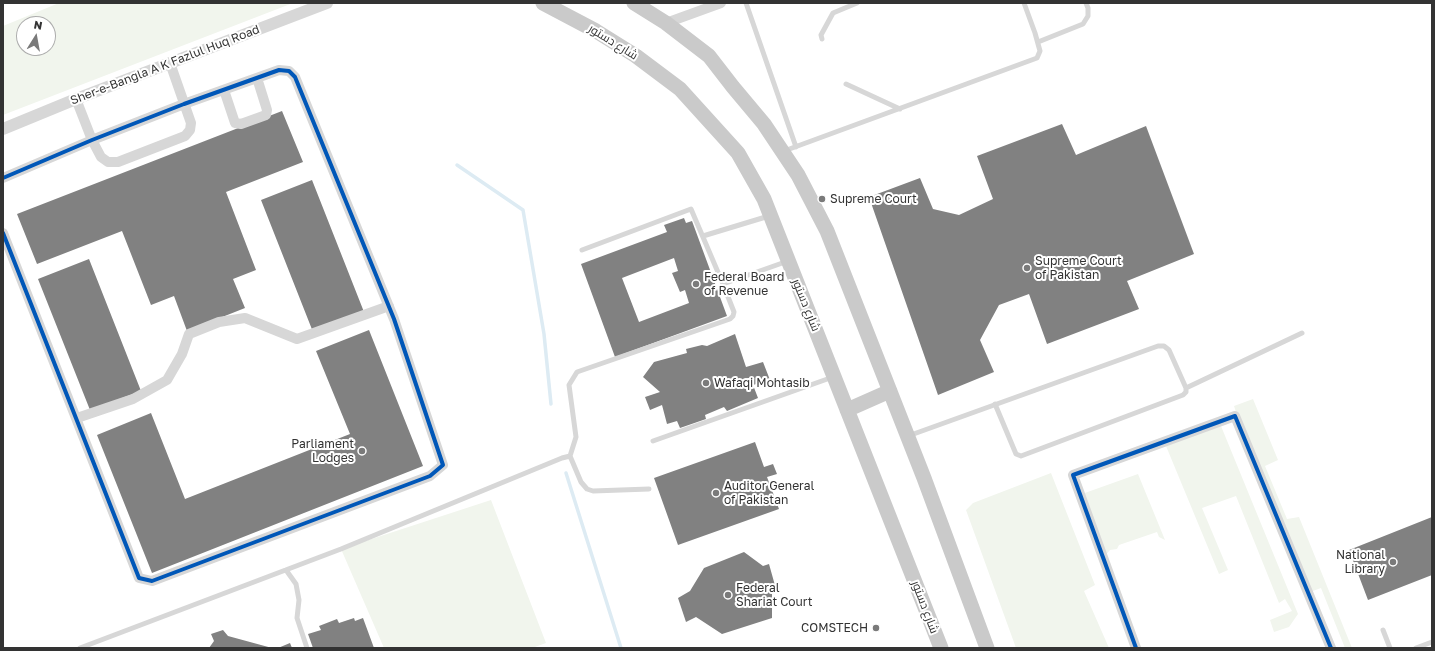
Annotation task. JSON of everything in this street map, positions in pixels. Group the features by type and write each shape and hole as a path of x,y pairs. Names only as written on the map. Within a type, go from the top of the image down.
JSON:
{"main road":[{"name":"شارع دستور","path":"542,3 596,31 636,56 680,89 738,153 764,199 771,215 941,648"},
{"path":"634,3 666,23 709,56 764,124 790,149 798,175 827,231 908,436 987,648"},
{"path":"847,410 890,391"}],"street":[{"name":"Sher-e-Bangla A K Fazlul Huq Road","path":"3,129 76,99 328,3"},
{"path":"666,23 721,3"},
{"path":"76,99 100,157 108,162 118,162 186,136 190,130 191,123 170,63"},
{"path":"3,178 92,140 184,104 280,70 289,71 295,77 389,306 442,465 430,476 152,581 139,578 3,233"},
{"path":"224,90 235,122 242,124 266,116 267,110 257,78"},
{"path":"77,418 133,399 167,380 182,354 189,334 218,322 245,318 297,339 389,306"},
{"path":"1136,648 1073,475 1235,416 1331,648"}],"lane":[{"path":"746,3 790,149 1037,58 1040,51 1038,42 1024,3"},
{"path":"822,39 820,35 833,13 857,3"},
{"path":"1038,42 1083,24 1088,16 1088,8 1086,3"},
{"path":"846,84 900,108"},
{"path":"582,250 691,209 734,312 730,319 577,372 569,385 576,437 570,456 582,482 587,489 593,491 649,489"},
{"path":"703,236 771,215"},
{"path":"723,284 789,260"},
{"path":"1186,388 1302,333"},
{"path":"908,436 995,404 1158,346 1164,346 1169,350 1186,388 1186,392 1183,395 1021,456 1016,454 995,404"},
{"path":"653,441 834,376"},
{"path":"80,648 348,546 570,456"},
{"path":"286,570 296,584 299,600 297,618 307,648"},
{"path":"1383,630 1390,648"},
{"path":"1416,648 1432,642"}],"shaded area":[{"path":"59,3 293,3 3,115 3,26 16,21 16,56 56,56 56,16 27,16"},
{"path":"1253,399 1278,460 1265,466 1287,519 1299,517 1352,648 1345,648 1321,588 1310,592 1236,412 1234,406"},
{"path":"1221,426 1298,614 1289,627 1274,632 1270,620 1292,611 1285,599 1279,603 1236,496 1202,508 1228,570 1219,574 1166,446"},
{"path":"1051,473 1095,585 1084,591 1109,648 1016,648 966,510 973,503"},
{"path":"1138,474 1165,540 1159,537 1157,532 1119,545 1117,549 1110,550 1105,556 1082,494"},
{"path":"491,500 546,643 532,648 384,648 341,549"}],"building":[{"path":"282,111 303,162 226,192 256,270 233,279 245,308 187,331 174,296 151,305 122,231 37,264 17,214"},
{"name":"Supreme Court of Pakistan","path":"1062,124 1076,155 1146,126 1194,254 1127,281 1139,309 1047,344 1029,294 999,305 980,340 994,372 938,395 869,197 920,178 933,209 959,215 993,199 977,156"},
{"path":"312,180 364,312 313,332 261,200"},
{"name":"Federal Board of Revenue","path":"684,218 686,223 692,221 727,316 615,357 581,264 667,232 664,225","holes":["674,258 678,271 672,273 680,292 685,290 689,303 639,322 622,278"]},
{"path":"89,259 141,391 90,410 38,279"},
{"name":"Parliament Lodges","path":"369,330 423,466 152,573 97,435 151,413 185,499 350,434 316,351"},
{"name":"Wafaqi Mohtasib","path":"735,334 746,367 763,362 770,380 753,385 758,398 727,411 724,407 705,415 706,419 680,428 677,421 667,424 662,405 650,410 645,397 660,392 643,377 654,362 687,353 686,349 702,345 707,346"},
{"name":"Auditor General of Pakistan","path":"755,442 764,467 773,464 777,474 767,477 779,509 678,545 654,478"},
{"name":"National Library","path":"1432,517 1432,575 1368,600 1349,550"},
{"name":"Federal Shariat Court","path":"744,552 763,566 769,564 776,589 772,592 772,618 722,634 696,617 686,622 678,598 690,591 704,568"},
{"path":"354,618 355,621 363,618 374,648 313,648 308,634 321,630 319,626 337,619 339,623"},
{"path":"223,630 228,636 272,648 209,648 214,641 211,634"},
{"path":"290,643 292,648 278,648"}],"waterway":[{"path":"457,165 523,210 544,334 551,404"},
{"path":"566,473 621,648"}],"cycle path":[{"path":"3,178 92,140 184,104 279,70 289,71 295,77 394,319 443,465 430,476 152,581 139,578 3,233"},
{"path":"1136,648 1073,475 1235,416 1331,648"}],"place":[{"name":"Supreme Court","path":"822,199"},
{"name":"Supreme Court of Pakistan","path":"1027,268"},
{"name":"Federal Board of Revenue","path":"696,284"},
{"name":"Wafaqi Mohtasib","path":"706,383"},
{"name":"Parliament Lodges","path":"362,451"},
{"name":"Auditor General of Pakistan","path":"716,493"},
{"name":"National Library","path":"1393,562"},
{"name":"Federal Shariat Court","path":"728,595"},
{"name":"COMSTECH","path":"876,628"}]}
